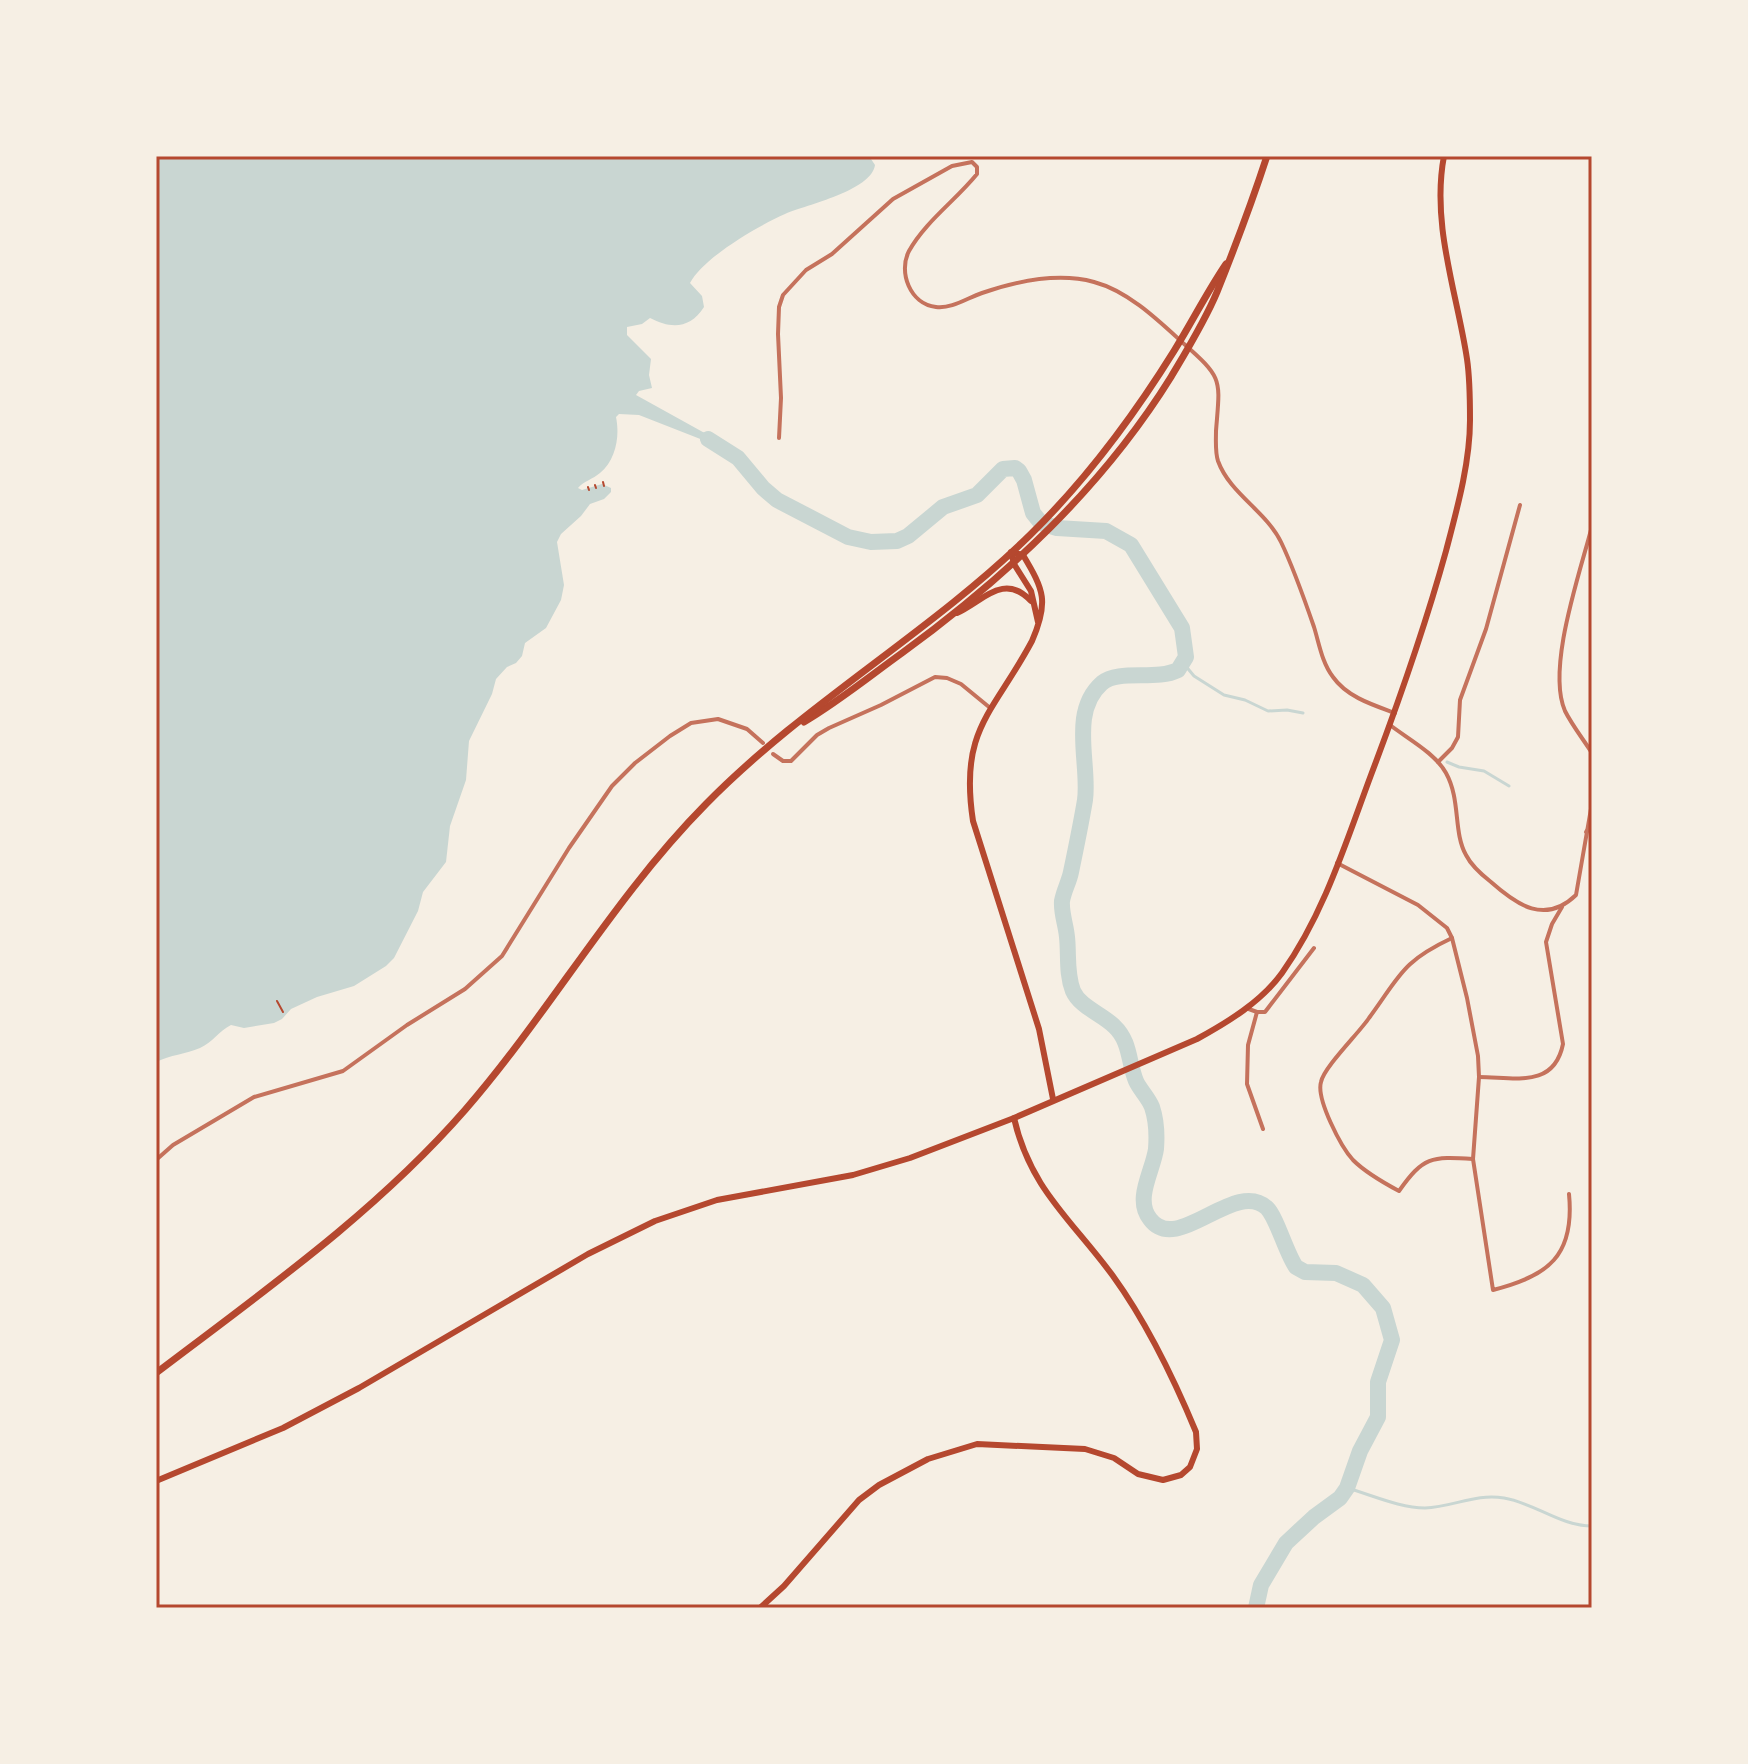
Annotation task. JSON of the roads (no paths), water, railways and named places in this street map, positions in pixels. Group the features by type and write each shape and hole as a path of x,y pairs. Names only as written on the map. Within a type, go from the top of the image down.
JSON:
{"highway":[{"path":"792,730 952,616 1014,564 1035,545 1125,444 1167,383 1204,318 1267,156"},
{"path":"156,1373 333,1238 418,1161 490,1080 608,919 656,859 708,802 813,709 917,630 1028,537 1076,486 1161,373 1226,264"}],"main road":[{"path":"156,1481 283,1428 347,1395 588,1254 655,1221 717,1200 800,1186 885,1166 1014,1118 1173,1051 1225,1023 1280,976 1303,941 1395,713 1432,602 1453,525 1470,425 1467,360 1443,235 1440,192 1444,156"},
{"path":"1038,622 1031,591 1014,564 1011,552 1023,555 1040,584 1043,605 1038,622 1028,648 980,726 969,769 969,792 973,821 1039,1029 1053,1099"},
{"path":"952,616 996,590 1015,590 1033,604"},
{"path":"760,1608 784,1586 859,1500 900,1473 955,1450 977,1444 1085,1449 1114,1458 1138,1474 1163,1480 1181,1475 1194,1459 1196,1432 1156,1349 1118,1284 1054,1205 1033,1171 1014,1118"}],"street":[{"path":"779,438 778,334 779,307 783,295 806,270 832,254 882,207 905,191 959,163 972,162 977,167 977,174 917,239 908,253 904,266 910,289 923,303 936,307 950,306 1014,283 1078,279 1094,282 1124,295 1163,325 1209,366 1220,388 1216,439 1219,464 1280,541 1333,678 1351,694 1395,713"},
{"path":"1438,762 1458,737 1460,700 1486,629 1520,505"},
{"path":"1592,526 1567,624 1561,671 1564,709 1592,753"},
{"path":"773,754 783,761 791,761 817,735 829,728 935,677 961,684 989,707"},
{"path":"156,1160 173,1145 254,1097 343,1071 407,1025 465,989 502,956 569,848 612,786 654,747 691,723 718,719 747,729 763,743"},
{"path":"1390,725 1438,762 1454,788 1461,844 1466,856 1483,876 1521,905 1546,910 1562,907"},
{"path":"1479,1077 1531,1078 1543,1075 1561,1057 1563,1044 1546,942 1562,907 1576,895 1592,803"},
{"path":"1585,834 1592,824"},
{"path":"1337,863 1425,910 1447,928 1452,938 1467,998 1479,1077 1473,1159 1493,1290 1535,1276 1554,1261 1570,1223 1569,1194"},
{"path":"1452,938 1417,957 1402,970 1321,1080 1320,1095 1334,1129 1352,1160 1399,1191 1416,1168 1427,1161 1446,1157 1473,1159"},
{"path":"1246,1008 1265,1012 1314,948"},
{"path":"1257,1012 1248,1045 1247,1084 1263,1129"}],"waterway":[{"path":"708,439 738,458 777,500 848,537 871,542 897,541 908,536 943,507 977,495 1003,469 1015,468 1024,480 1033,513 1041,523 1057,528 1106,531 1131,545 1182,628 1186,657 1178,670 1159,675 1109,679 1092,695 1086,708 1083,723 1085,800 1062,901 1073,991 1081,1002 1119,1032 1136,1081 1152,1107 1156,1149 1144,1194 1150,1219 1161,1228 1175,1229 1239,1202 1254,1201 1271,1213 1296,1267 1305,1272 1336,1273 1363,1285 1383,1308 1392,1340 1378,1382 1378,1417 1360,1451 1347,1488 1340,1498 1286,1543 1261,1585 1256,1608"},
{"path":"1184,664 1194,676 1224,695 1245,700 1268,711 1303,713"},
{"path":"1447,762 1484,771 1509,786"},
{"path":"1347,1488 1396,1504 1425,1508 1484,1497 1504,1498 1569,1522 1592,1526"}]}
